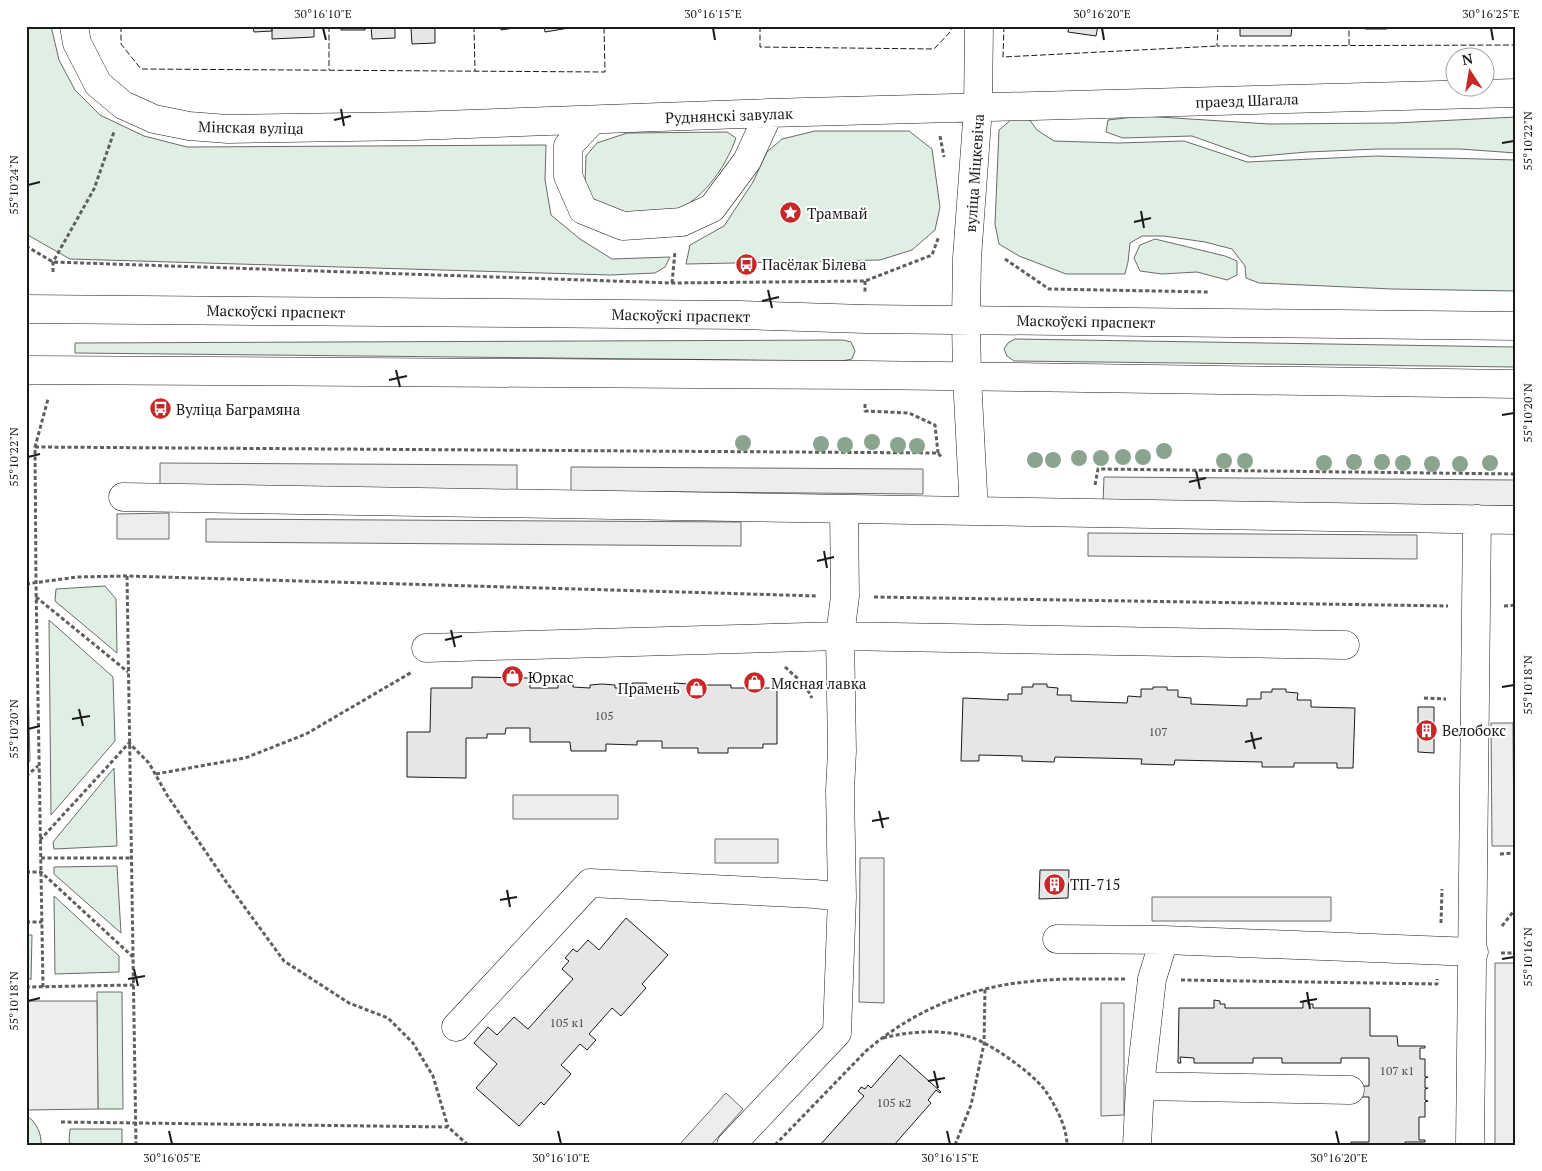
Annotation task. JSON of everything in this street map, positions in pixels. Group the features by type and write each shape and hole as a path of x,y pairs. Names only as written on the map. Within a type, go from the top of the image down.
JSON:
{"main road":[{"name":"Мінская вуліца","path":"74,26 77,43 98,84 124,105 154,119 189,126 228,129 479,124"},
{"name":"вуліца Міцкевіча","path":"974,511 966,320 967,258 978,108 979,26"},
{"name":"праезд Шагала","path":"978,108 1516,93"},
{"name":"Руднянскі завулак","path":"479,124 769,113 978,108"},
{"path":"592,121 568,146 568,176 583,210 623,226 682,222 712,208 747,161 769,113"},
{"name":"Маскоўскі праспект","path":"26,309 720,315 966,320 1516,326"},
{"path":"26,370 856,375 1516,384"},
{"path":"123,497 1516,520"},
{"path":"731,1145 837,1033 842,897 840,636 845,596 844,509"},
{"path":"1470,1145 1474,952 1477,519"},
{"path":"420,659 840,636 1345,645"},
{"path":"456,1028 590,883 842,897"},
{"path":"1057,939 1164,940 1474,952"},
{"path":"1137,1145 1140,1086 1152,979 1164,940"},
{"path":"1140,1086 1350,1090"}],"path":[{"path":"53,272 53,262 94,188 124,105"},
{"path":"927,108 942,140 944,158"},
{"path":"26,246 53,262 672,282 865,281 932,255 941,230"},
{"path":"1005,259 1049,289 1218,292"},
{"path":"865,281 865,293"},
{"path":"43,987 35,447 49,393"},
{"path":"865,404 865,411 909,413 935,425 938,453 948,464"},
{"path":"35,447 938,453"},
{"path":"1067,512 1095,489 1098,469 1516,474"},
{"path":"127,576 136,1145"},
{"path":"26,584 77,577 127,576 845,596 1475,607 1516,606"},
{"path":"36,597 128,672"},
{"path":"156,774 245,758 306,734 420,659"},
{"path":"780,662 805,686 814,702"},
{"path":"129,744 149,763 167,795 227,883 284,961 349,1003 388,1018 412,1043 433,1076 448,1126 468,1145"},
{"path":"40,840 129,744"},
{"path":"26,776 39,765"},
{"path":"41,858 132,858"},
{"path":"26,872 41,872 134,958"},
{"path":"26,922 42,922"},
{"path":"26,986 134,985"},
{"path":"955,1145 971,1105 984,1044 985,988"},
{"path":"880,1039 905,1032 942,1032 970,1038 984,1044 1018,1066 1044,1088 1056,1109 1067,1135 1067,1145"},
{"path":"837,1033 866,1051"},
{"path":"62,1122 448,1126"}],"green space":[{"path":"26,26 51,26 59,60 75,90 100,115 144,136 187,147 546,145 545,180 551,215 580,239 612,259 670,257 665,267 655,273 610,275 70,259 26,234"},
{"path":"1143,116 1269,124 1395,123 1516,117 1516,153 1460,149 1378,149 1251,157 1192,136 1123,138 1106,132 1108,120"},
{"path":"1012,119 1029,119 1037,130 1054,141 1118,143 1184,141 1247,162 1376,156 1516,160 1516,291 1392,289 1259,283 1246,278 1245,266 1232,249 1205,242 1164,236 1142,236 1130,243 1125,274 1066,274 1019,256 999,244 995,224 999,130"},
{"path":"815,131 909,131 932,149 940,207 935,230 912,250 880,260 686,264 690,245 724,226 753,182 767,152 782,139"},
{"path":"727,132 736,138 725,162 710,184 690,203 666,214 641,214 616,210 595,202 585,185 586,156 597,143 627,133"},
{"path":"1155,239 1225,256 1237,261 1237,275 1227,280 1197,272 1162,274 1140,271 1134,258 1140,245"},
{"path":"1015,339 1516,347 1516,367 1014,361 1007,356 1004,349 1008,343"},
{"path":"843,340 851,342 855,351 852,359 842,361 75,353 75,343"},
{"path":"105,586 116,599 117,653 55,601 56,589"},
{"path":"26,608 30,761 26,765"},
{"path":"49,620 113,677 115,741 51,815"},
{"path":"114,768 117,846 54,849 53,842"},
{"path":"117,866 121,933 54,874 54,867"},
{"path":"54,896 119,956 119,972 55,974"},
{"path":"26,935 32,935 31,980 26,975"},
{"path":"97,992 122,992 123,1109 98,1109"},
{"path":"26,1115 38,1128 41,1145 26,1145"},
{"path":"70,1129 122,1129 122,1145 71,1145 69,1141"}],"shaded area":[{"path":"160,463 517,465 517,490 160,488"},
{"path":"571,467 923,469 923,494 571,491"},
{"path":"1104,477 1516,480 1516,506 1103,503"},
{"path":"169,513 169,539 117,539 117,514"},
{"path":"206,519 741,522 741,546 206,542"},
{"path":"1088,533 1417,535 1417,559 1088,556"},
{"path":"1491,723 1513,723 1514,846 1492,846"},
{"path":"513,795 618,795 618,819 513,819"},
{"path":"715,839 778,839 778,863 715,863"},
{"path":"860,858 884,858 884,1003 859,1002"},
{"path":"1152,897 1331,897 1331,921 1152,921"},
{"path":"1495,963 1516,963 1516,1145 1495,1145"},
{"path":"26,1001 97,1001 98,1109 26,1110"},
{"path":"1101,1003 1124,1003 1124,1115 1101,1116"},
{"path":"726,1093 743,1109 711,1145 679,1145"}],"building":[{"path":"253,26 272,26 272,31 254,32"},
{"path":"272,26 314,26 314,37 272,39"},
{"path":"341,26 365,26 365,30 341,30"},
{"path":"371,26 435,26 435,43 412,44 411,28 395,28 395,38 372,39"},
{"path":"500,26 527,26 501,30"},
{"path":"544,26 569,26 569,28 545,32"},
{"path":"1069,26 1098,26 1096,36 1068,32"},
{"path":"1240,26 1292,26 1291,36 1240,36"},
{"path":"1365,26 1387,26 1387,29 1365,29"},
{"path":"472,677 530,678 530,688 558,688 558,684 573,683 573,687 590,688 590,685 602,684 615,685 615,688 632,688 632,683 647,683 647,687 674,688 674,683 689,684 689,688 705,688 705,685 731,685 731,688 748,688 747,684 762,684 762,688 777,688 777,744 763,744 763,748 728,748 728,753 698,753 698,748 662,748 662,741 637,741 637,745 606,744 606,751 571,751 570,742 530,742 530,728 506,728 505,734 487,734 487,738 466,738 466,778 407,777 407,732 430,732 431,688 472,688"},
{"path":"1033,684 1047,684 1047,687 1058,688 1057,695 1071,695 1071,701 1127,703 1128,696 1141,697 1141,689 1167,687 1167,690 1178,690 1178,697 1191,698 1191,704 1247,706 1247,699 1261,699 1261,692 1272,692 1272,689 1286,689 1286,692 1298,693 1297,700 1311,700 1311,707 1355,708 1353,768 1337,768 1337,763 1294,763 1294,767 1262,767 1262,762 1175,760 1174,765 1141,764 1142,759 1055,757 1054,762 1022,761 1022,756 979,755 979,761 961,761 963,698 1008,700 1008,694 1022,694 1022,687 1033,687"},
{"name":"Велобокс","path":"1418,707 1434,707 1434,753 1418,752"},
{"name":"ТП-715","path":"1040,870 1069,870 1068,898 1039,899"},
{"path":"626,918 668,955 642,984 646,988 621,1016 612,1008 589,1034 596,1040 587,1050 580,1044 561,1065 571,1074 544,1105 541,1102 519,1126 476,1088 497,1064 474,1043 488,1027 497,1035 514,1017 528,1029 573,979 562,969 569,961 565,958 573,949 577,952 588,940 599,950"},
{"path":"1214,1000 1220,1001 1220,1004 1225,1004 1225,1008 1303,1008 1303,1001 1308,1000 1308,1004 1313,1004 1313,1008 1370,1008 1370,1036 1397,1036 1398,1046 1425,1046 1425,1048 1420,1048 1420,1059 1425,1059 1425,1077 1428,1077 1425,1078 1425,1088 1428,1088 1425,1089 1425,1100 1428,1101 1425,1102 1425,1117 1419,1117 1419,1140 1425,1140 1425,1142 1405,1142 1405,1145 1351,1144 1351,1142 1369,1142 1369,1097 1359,1097 1363,1091 1363,1086 1369,1086 1369,1058 1341,1058 1341,1063 1282,1063 1282,1058 1253,1058 1253,1063 1194,1063 1194,1058 1180,1057 1181,1063 1178,1063 1179,1008 1214,1008"},
{"path":"900,1055 941,1092 936,1090 928,1100 931,1103 894,1145 820,1145 864,1096 858,1091 861,1087 865,1089 868,1085 871,1088"}],"fence":[{"path":"121,26 121,44 141,69 605,72 604,26"},
{"path":"329,26 329,70"},
{"path":"474,26 475,71"},
{"path":"760,26 760,47 934,49 951,31 951,26"},
{"path":"1004,26 1003,57 1217,46"},
{"path":"1218,26 1217,46 1516,45"},
{"path":"1349,26 1349,45"}],"place":[{"name":"Трамвай","path":"791,213"},
{"name":"Пасёлак Білева","path":"746,264"},
{"name":"Вуліца Баграмяна","path":"160,409"},
{"name":"Юркас","path":"512,677"},
{"name":"Мясная лавка","path":"755,683"},
{"name":"Прамень","path":"696,688"},
{"name":"Велобокс","path":"1426,730"},
{"name":"ТП-715","path":"1054,884"}]}
